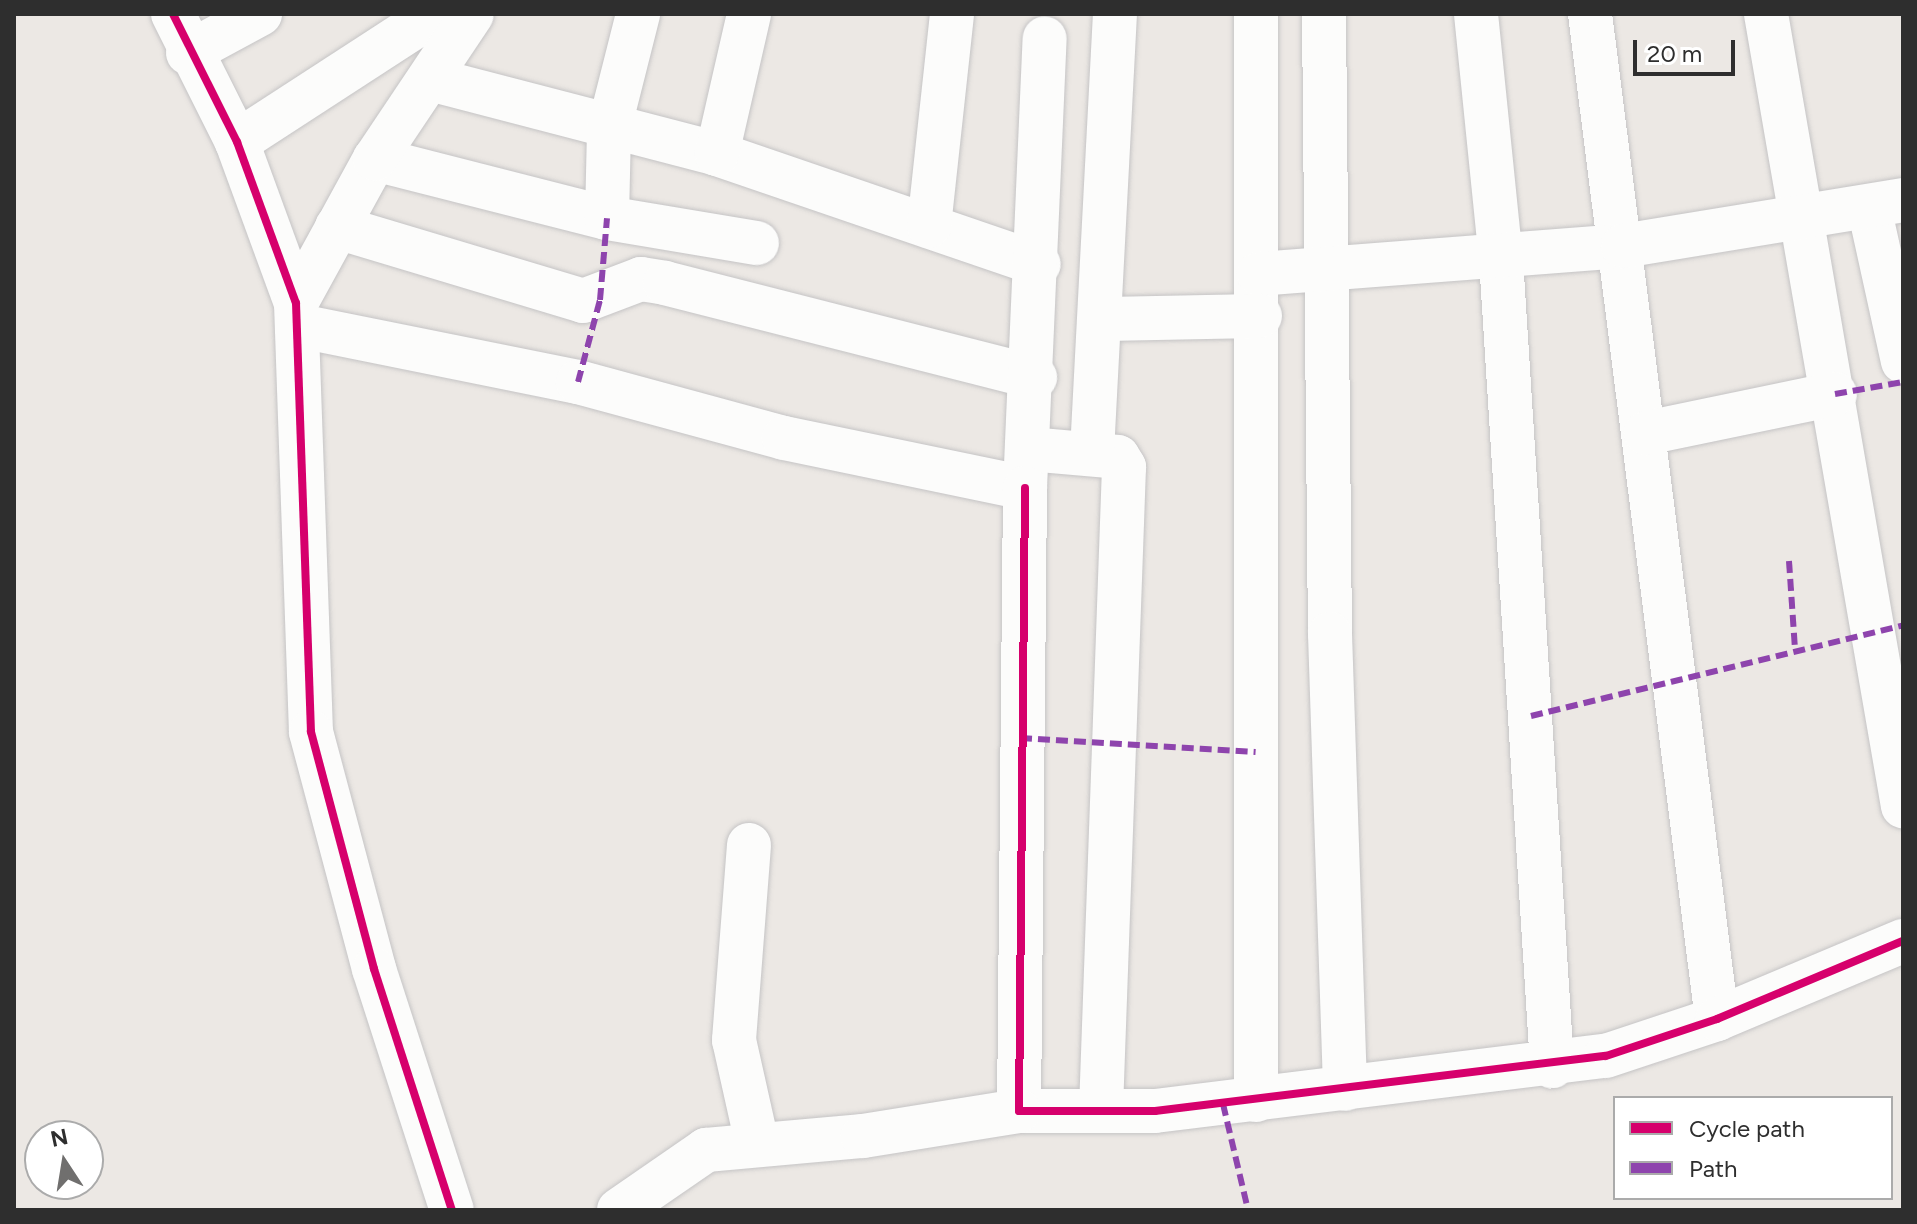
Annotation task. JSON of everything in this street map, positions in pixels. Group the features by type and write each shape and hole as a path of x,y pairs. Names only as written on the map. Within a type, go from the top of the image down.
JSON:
{"street":[{"path":"260,14 180,33 237,142 298,314 311,732 374,969 452,1210"},
{"path":"237,142 434,14"},
{"path":"298,314 337,227 375,159 472,14"},
{"path":"607,218 609,129 638,14"},
{"path":"717,154 749,14"},
{"path":"929,226 952,14"},
{"path":"1092,452 1103,319 1115,14"},
{"path":"1256,14 1260,295 1256,1100"},
{"path":"1324,14 1345,1089"},
{"path":"1476,14 1501,259 1552,1066"},
{"path":"1590,14 1623,246 1717,1019"},
{"path":"1766,14 1835,394 1903,806"},
{"path":"1019,1111 1027,468 1035,377 1045,38"},
{"path":"430,79 609,129 717,154 1039,264"},
{"path":"375,159 607,218 757,243"},
{"path":"1103,319 1260,295 1327,272 1623,246 1886,204 1903,361"},
{"path":"337,227 583,301 641,279 665,283 1035,377"},
{"path":"298,314 578,382 784,438 1027,468 1092,452 1118,457 1124,467 1101,1111"},
{"path":"1646,433 1835,394"},
{"path":"749,845 734,1040 757,1143"},
{"path":"619,1210 689,1156 757,1143 863,1136 1019,1111 1101,1111 1256,1100 1552,1066 1717,1019 1903,941"}],"marked path":[{"path":"578,382 600,300 607,218"},
{"path":"1835,394 1903,382"},
{"path":"1789,561 1795,648"},
{"path":"1531,716 1903,625"},
{"path":"1020,738 1256,752"},
{"path":"1223,1104 1248,1210"}],"cycle path":[{"path":"173,14 237,142 296,303 311,732 374,969 452,1210"},
{"path":"1025,488 1019,1111 1155,1111 1606,1056 1717,1019 1903,941"}]}
